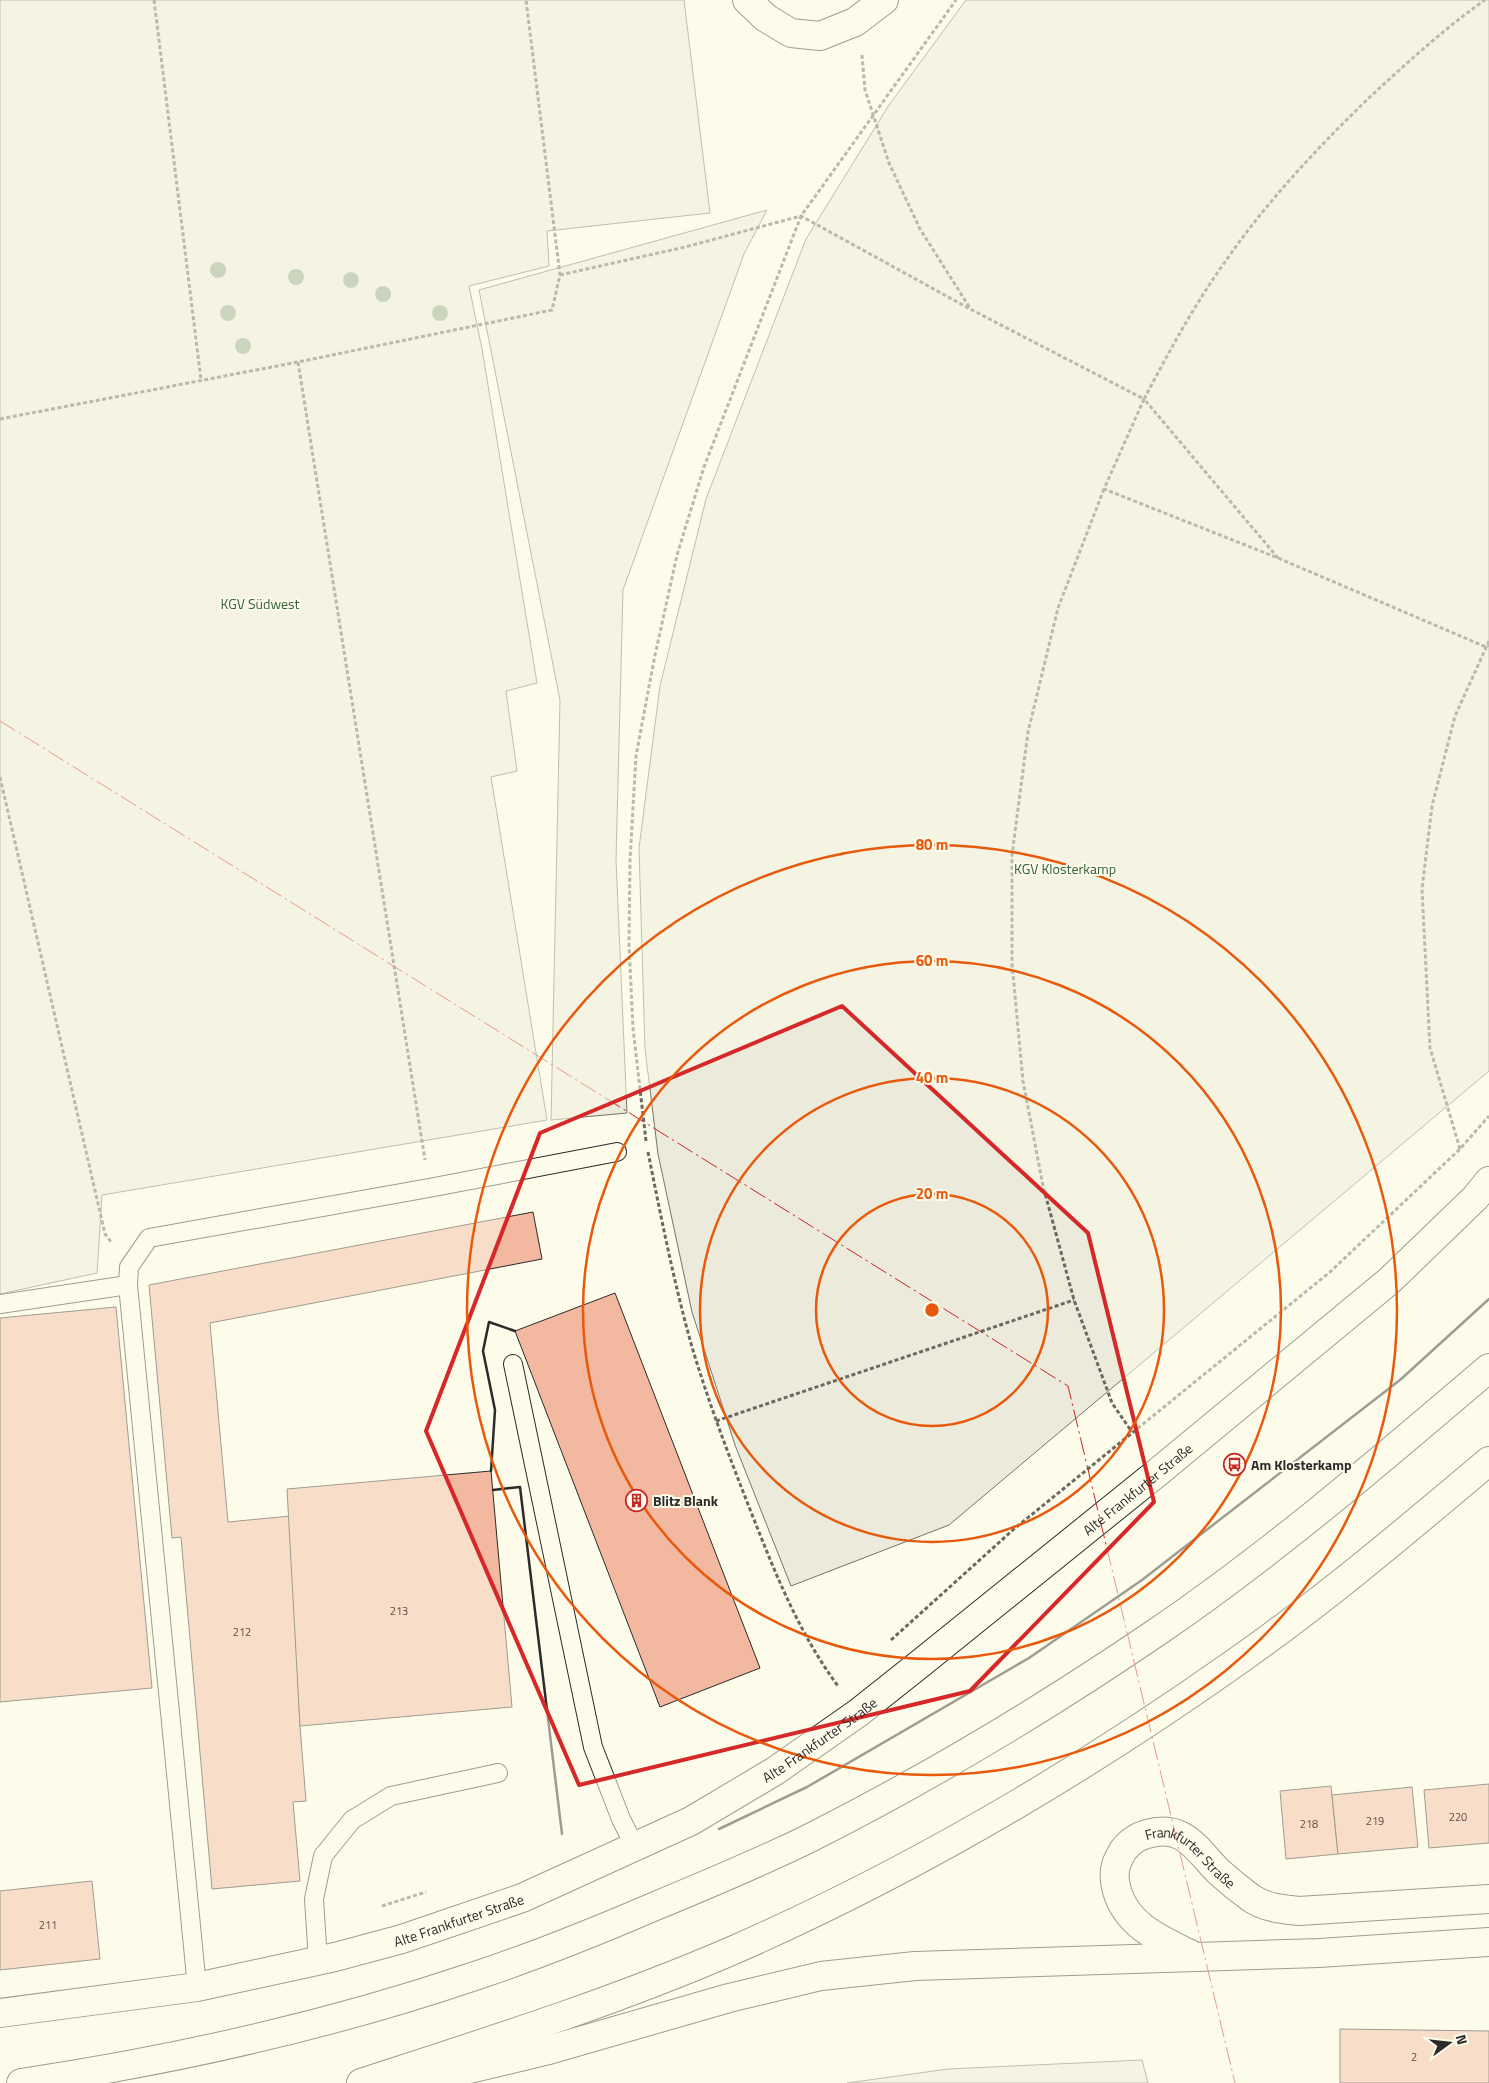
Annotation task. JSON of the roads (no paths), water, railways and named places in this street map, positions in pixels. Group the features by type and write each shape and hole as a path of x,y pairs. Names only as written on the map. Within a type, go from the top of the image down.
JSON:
{"main road":[{"path":"747,0 766,18 792,33 820,36 855,22 884,0"},
{"name":"Alte Frankfurter Straße","path":"0,2013 197,1986 318,1961 402,1939 522,1898 691,1821 766,1776 858,1713 1158,1472 1382,1287 1474,1198 1489,1181"},
{"path":"21,2083 114,2069 220,2047 347,2015 476,1976 605,1928 803,1841 894,1794 986,1742 1158,1631 1268,1551 1352,1485 1489,1368"},
{"path":"361,2083 554,2020 671,1976 754,1940 898,1871 998,1815 1105,1749 1241,1659 1417,1522 1489,1461"},
{"name":"Frankfurter Straße","path":"1489,1899 1299,1911 1269,1907 1253,1900 1238,1889 1218,1871 1191,1841 1180,1834 1168,1831 1156,1831 1134,1839 1119,1856 1115,1866 1114,1879 1122,1906 1131,1918 1151,1935 1196,1957 1318,1953 1489,1942"},
{"path":"410,2083 545,2051 729,1998 821,1976 915,1966 1196,1957"}],"lane":[{"path":"197,1986 128,1285 129,1267 149,1238 617,1152"},
{"path":"0,1304 128,1285"},
{"path":"513,1364 592,1747 621,1819 636,1847"},
{"path":"318,1961 314,1899 323,1856 352,1820 391,1796 498,1773"}],"place":[{"name":"Am Klosterkamp","path":"1235,1464"},
{"name":"Blitz Blank","path":"637,1500"}],"park label":[{"name":"KGV Südwest","path":"260,603"},
{"name":"KGV Klosterkamp","path":"1065,868"}]}
